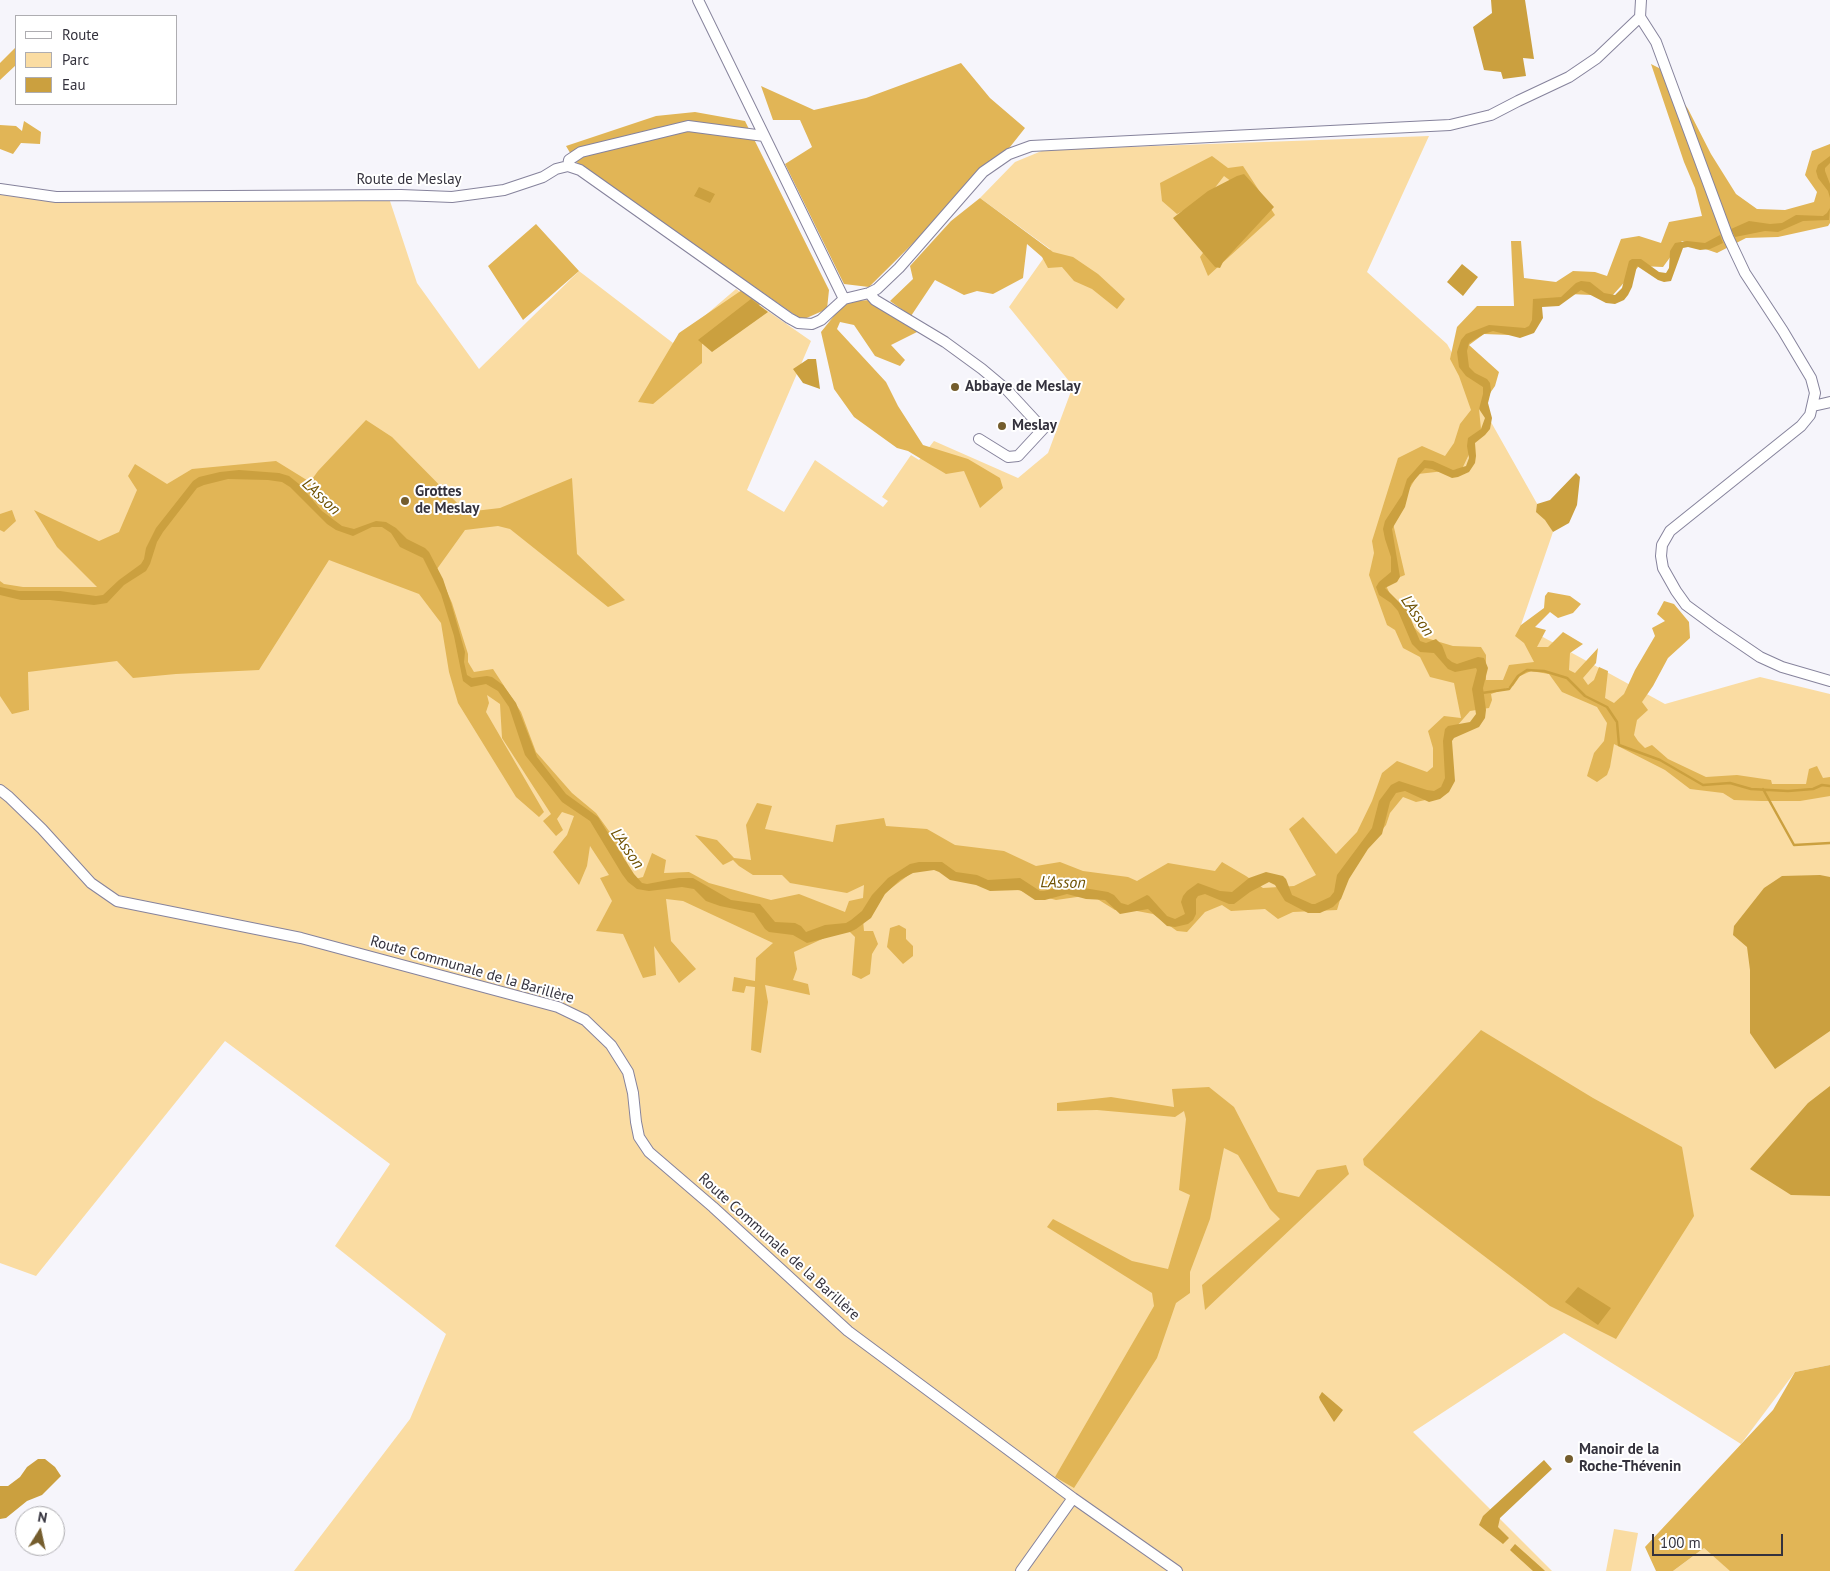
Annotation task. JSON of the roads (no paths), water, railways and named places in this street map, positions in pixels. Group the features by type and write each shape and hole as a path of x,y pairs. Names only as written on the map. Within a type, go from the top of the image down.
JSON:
{"street":[{"path":"698,0 844,299"},
{"path":"1641,0 1640,17 1656,42 1728,237 1745,273 1811,378 1815,393 1810,415 1801,426 1670,531 1662,545 1663,568 1686,604 1760,657 1782,667 1830,681"},
{"path":"568,166 580,170 798,323 812,324 821,320 844,299 869,293 877,289 899,268 983,172 1010,154 1031,146 1450,125 1491,115 1569,77 1597,58 1640,17"},
{"name":"Route de Meslay","path":"0,189 56,197 401,195 452,197 504,190 544,177 556,169 568,166 569,160 581,152 627,139 688,126 764,136"},
{"path":"869,293 875,300 945,342 982,369 1007,390 1043,429 1018,456 1008,457 979,439"},
{"path":"1813,406 1830,402"},
{"name":"Route Communale de la Barillère","path":"0,790 9,796 42,828 91,883 117,901 302,938 558,1007 585,1020 611,1045 628,1072 639,1137 649,1152 713,1207 848,1331 1074,1498 1177,1571"},
{"path":"1021,1571 1074,1498"}],"water":[{"path":"1491,0 1525,0 1534,59 1523,58 1526,76 1503,79 1501,72 1484,70 1473,27 1492,13"},
{"path":"1830,156 1830,163 1825,168 1825,171 1830,184 1830,198 1816,171 1818,165"},
{"path":"1244,174 1274,207 1223,262 1220,268 1215,267 1173,218 1208,191"},
{"path":"699,187 715,194 710,203 694,196"},
{"path":"1830,208 1829,220 1803,221 1778,232 1765,231 1735,237 1731,229 1749,221 1770,224 1782,223 1796,215 1823,216"},
{"path":"1720,235 1723,243 1710,249 1683,248 1671,281 1664,282 1658,280 1637,266 1632,287 1624,300 1615,304 1606,303 1581,290 1559,306 1542,307 1543,318 1534,333 1520,338 1493,331 1469,343 1467,351 1469,367 1490,383 1491,391 1488,403 1492,418 1490,429 1475,443 1475,463 1469,472 1452,478 1425,468 1411,484 1405,507 1392,529 1400,577 1397,582 1385,588 1407,610 1420,641 1426,643 1436,639 1442,645 1447,658 1457,664 1478,657 1484,658 1488,668 1483,688 1486,710 1485,718 1479,727 1454,738 1452,741 1455,781 1449,792 1440,799 1429,802 1405,791 1396,793 1390,802 1382,834 1368,849 1349,879 1341,899 1333,907 1320,913 1308,913 1285,901 1275,885 1269,882 1250,892 1234,904 1229,904 1205,894 1198,896 1196,899 1196,914 1193,920 1188,924 1175,927 1167,926 1148,909 1120,914 1105,900 1086,899 1067,894 1045,900 1035,900 1020,890 990,891 976,885 950,880 934,870 913,873 900,880 885,894 871,918 856,929 807,943 793,935 769,932 754,913 706,901 694,889 682,887 649,891 637,889 622,874 590,821 562,802 525,755 509,707 498,691 486,684 471,687 463,681 454,636 441,594 423,558 400,547 391,533 382,527 372,527 353,536 336,530 327,524 290,487 282,482 228,479 197,488 163,532 157,542 146,571 124,585 107,603 94,605 50,600 21,600 0,595 0,587 19,591 60,591 96,596 103,595 119,580 141,564 146,548 156,528 193,481 199,477 239,470 279,473 289,476 299,484 322,511 342,526 354,529 376,521 386,522 396,528 407,539 429,552 443,579 451,603 465,652 464,662 467,675 472,678 492,677 503,685 516,703 537,757 566,794 598,817 634,874 642,883 693,878 731,900 760,904 775,922 795,923 806,932 825,925 846,923 851,920 862,911 872,895 888,878 910,864 919,862 942,862 956,872 977,875 988,880 1020,878 1040,891 1066,885 1108,892 1114,895 1121,903 1128,905 1147,895 1167,916 1175,919 1185,914 1181,902 1183,896 1198,883 1220,891 1232,892 1249,878 1266,872 1283,876 1292,895 1315,904 1330,897 1334,892 1337,875 1372,828 1379,801 1391,785 1399,781 1434,791 1441,787 1445,778 1443,741 1445,729 1448,726 1470,722 1476,714 1472,689 1476,668 1455,672 1448,669 1434,653 1420,652 1412,644 1398,611 1391,603 1379,595 1376,587 1391,572 1391,557 1383,529 1385,521 1402,495 1407,479 1424,460 1433,461 1453,470 1466,466 1469,458 1468,438 1481,429 1485,418 1479,409 1483,387 1466,376 1459,367 1457,352 1461,340 1466,334 1489,325 1525,328 1529,326 1532,320 1533,299 1561,297 1576,283 1581,281 1590,282 1604,293 1615,295 1622,288 1629,261 1632,259 1641,259 1659,272 1666,273 1669,268 1670,251 1675,243 1687,241 1705,243"},
{"path":"1462,264 1478,277 1463,296 1447,282"},
{"path":"751,299 768,312 712,352 698,340"},
{"path":"808,359 816,359 820,389 803,383 793,369"},
{"path":"1576,473 1580,477 1577,505 1569,523 1553,532 1545,520 1536,512 1537,504 1550,500"},
{"path":"1820,875 1830,877 1830,1031 1775,1069 1750,1033 1750,970 1747,947 1733,935 1734,926 1764,888 1782,876"},
{"path":"1830,1086 1830,1196 1791,1195 1750,1169 1808,1103"},
{"path":"1578,1287 1611,1308 1598,1325 1565,1302"},
{"path":"1322,1392 1343,1410 1334,1422 1320,1400 1319,1397"},
{"path":"38,1459 45,1459 55,1467 61,1476 42,1495 27,1501 21,1506 15,1506 15,1511 6,1518 0,1519 0,1486 8,1486 20,1477 27,1467"},
{"path":"1544,1460 1552,1469 1500,1518 1498,1527 1509,1538 1503,1544 1479,1525 1483,1516"},
{"path":"1515,1544 1545,1571 1533,1571 1510,1550"}],"waterway":[{"path":"1482,693 1509,689 1518,676 1527,670 1544,671 1567,678 1585,696 1607,707 1617,722 1619,745 1660,760 1703,785 1730,783 1751,789 1788,791 1813,789 1822,785 1830,786"},
{"path":"1763,789 1794,845 1830,843"}],"place":[{"name":"Abbaye de Meslay","path":"955,387"},
{"name":"Meslay","path":"1002,426"},
{"name":"Grottes de Meslay","path":"405,501"},
{"name":"Manoir de la Roche-Thévenin","path":"1569,1459"}],"water label":[{"name":"L'Asson","path":"321,497"},
{"name":"L'Asson","path":"1417,616"},
{"name":"L'Asson","path":"627,849"},
{"name":"L'Asson","path":"1063,883"}]}
